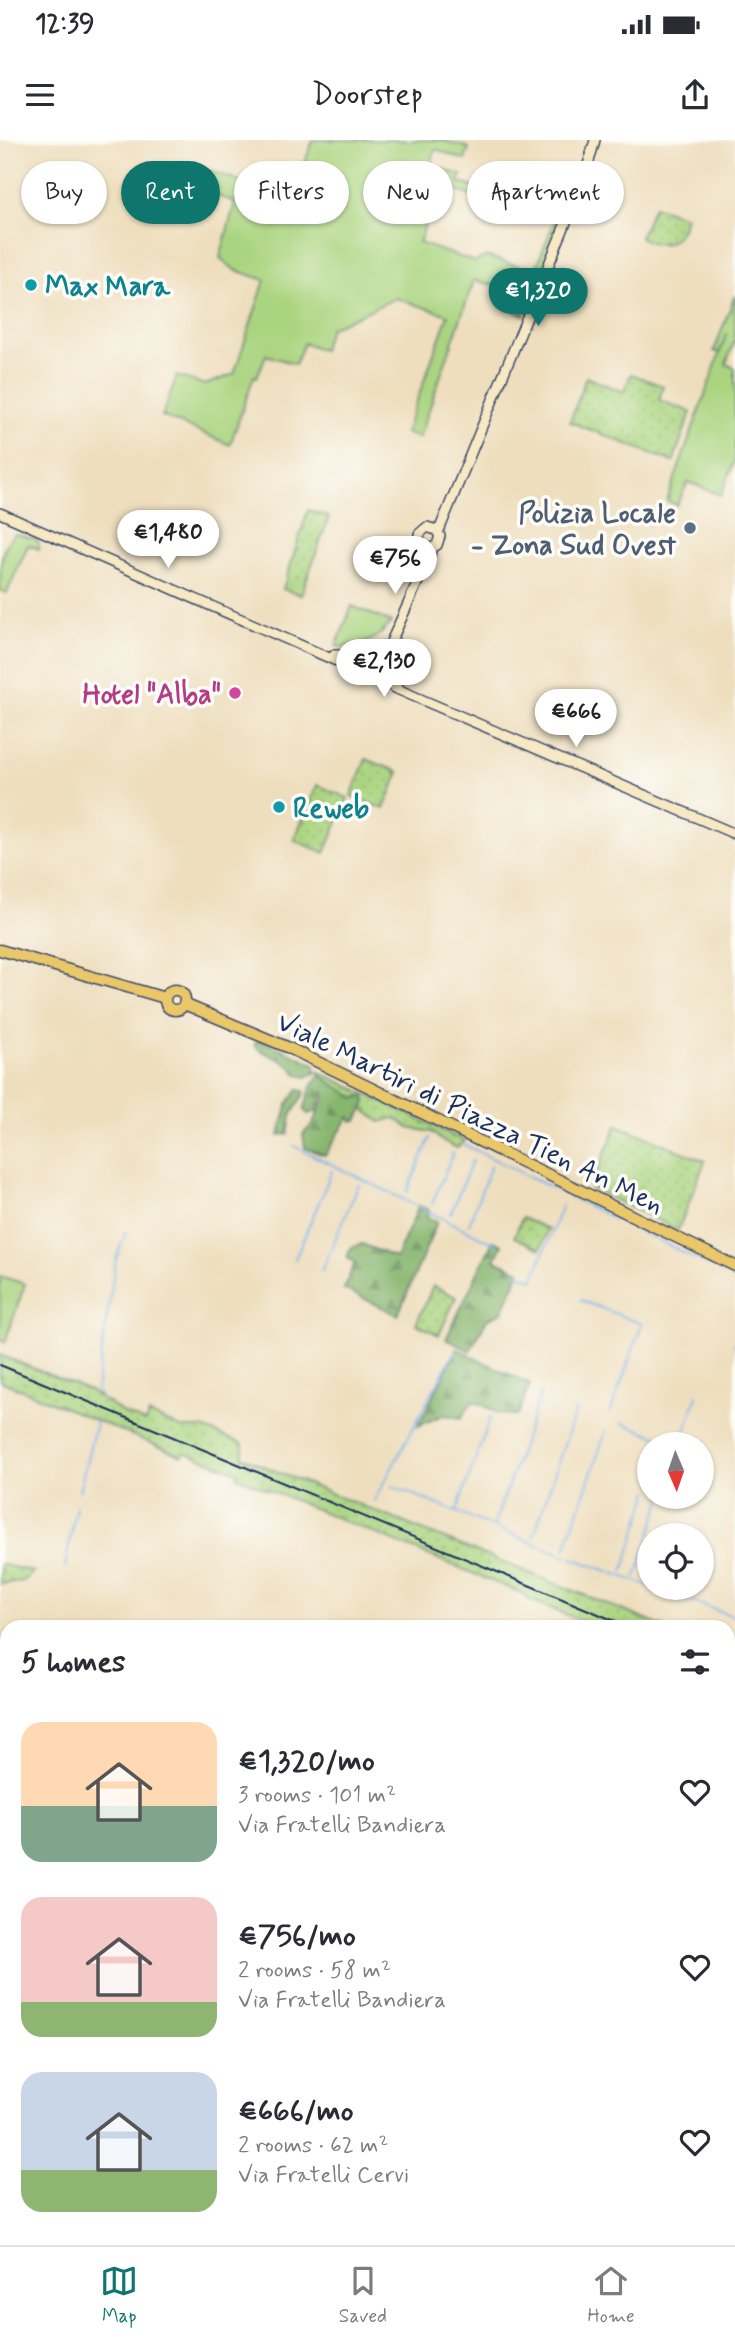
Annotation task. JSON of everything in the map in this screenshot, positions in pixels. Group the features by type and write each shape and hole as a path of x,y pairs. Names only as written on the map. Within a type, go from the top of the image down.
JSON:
{"main road":[{"path":"371,675 379,671 421,570 439,542 438,533 447,508 584,179 595,140"},
{"path":"421,570 418,534 429,527 447,508"},
{"path":"0,513 735,834"},
{"path":"429,527 438,533"},
{"path":"421,546 433,548"},
{"path":"361,669 368,654 395,633"},
{"path":"326,655 368,654 382,664 405,691"},
{"name":"Viale Martiri di Piazza Tien An Men","path":"0,950 165,998 167,1006 172,1010 184,1004 287,1047 735,1266"}],"green space":[{"path":"313,140 443,140 469,148 465,160 435,149 432,161 363,161 363,224 426,224 419,243 475,262 486,256 535,271 553,224 561,224 524,315 515,312 505,288 474,280 419,438 405,433 448,315 396,298 330,328 322,350 304,343 295,364 266,355 257,377 254,376 230,445 162,416 177,376 205,385 234,374 265,280 235,270 220,258 234,206 234,224 349,224 349,161 306,161"},
{"path":"453,172 461,175 459,182 467,185 467,194 453,190"},
{"path":"220,174 234,179 234,202 220,197"},
{"path":"654,206 686,217 679,233 663,244 640,237"},
{"path":"735,295 735,340 726,364 735,368 735,460 721,495 688,482 677,505 667,501 727,333 719,353 714,351"},
{"path":"631,374 663,386 659,400 691,412 673,462 570,422 586,377 624,392"},
{"path":"308,510 329,517 301,595 283,589"},
{"path":"15,534 38,540 39,549 28,545 7,593 0,590 1,566 6,545"},
{"path":"352,606 391,622 380,634 367,642 336,646"},
{"path":"366,759 399,772 384,809 351,796"},
{"path":"317,785 348,798 325,853 294,840"},
{"path":"258,1039 315,1064 315,1073 306,1077 297,1074 287,1064 254,1045"},
{"path":"315,1070 465,1141 457,1148 442,1141 432,1132 409,1128 395,1118 380,1122 363,1109 366,1101 361,1096 355,1098 333,1086"},
{"path":"319,1075 355,1098 365,1096 365,1105 357,1120 351,1121 349,1117 325,1155 305,1148 303,1134 312,1125 325,1097 323,1092 316,1111 308,1114 304,1110 312,1085"},
{"path":"298,1089 305,1092 291,1116 288,1134 279,1135 288,1104"},
{"path":"617,1125 705,1161 678,1230 590,1188"},
{"path":"419,1206 429,1210 427,1217 437,1222 398,1315 344,1289 355,1262 347,1258 351,1248 362,1244 396,1258"},
{"path":"522,1218 548,1229 540,1249 514,1237"},
{"path":"493,1241 502,1245 495,1260 520,1271 502,1312 487,1319 470,1351 446,1339"},
{"path":"0,1276 25,1284 5,1342 0,1340"},
{"path":"433,1286 456,1297 439,1335 416,1324"},
{"path":"457,1349 530,1384 518,1415 501,1414 472,1402 461,1418 443,1415 418,1426"},
{"path":"0,1355 90,1391 125,1414 145,1422 149,1414 181,1428 203,1428 243,1444 243,1457 268,1468 647,1620 579,1620 525,1598 526,1595 237,1477 238,1472 184,1452 182,1456 0,1381"},
{"path":"0,1564 34,1572 23,1581 0,1584"}],"waterway":[{"path":"407,1192 430,1138"},
{"path":"465,1145 735,1278"},
{"path":"294,1146 497,1245"},
{"path":"432,1204 453,1153"},
{"path":"451,1213 473,1159"},
{"path":"469,1224 491,1165"},
{"path":"295,1259 332,1171"},
{"path":"321,1272 359,1184"},
{"path":"516,1272 533,1280 562,1205"},
{"path":"102,1399 96,1389 116,1259 126,1232"},
{"path":"580,1300 642,1324 610,1414"},
{"path":"374,1501 454,1352"},
{"path":"494,1525 541,1393"},
{"path":"685,1432 697,1395"},
{"path":"533,1538 576,1409"},
{"path":"457,1510 491,1416"},
{"path":"79,1491 96,1423"},
{"path":"622,1423 645,1432"},
{"path":"565,1549 606,1431"},
{"path":"392,1486 568,1557"},
{"path":"65,1567 76,1507"},
{"path":"623,1572 643,1509"},
{"path":"654,1523 659,1509"},
{"path":"572,1558 637,1582"},
{"path":"689,1600 735,1617"}],"railway":[{"path":"0,1365 613,1620"}],"place":[{"name":"Max Mara","path":"31,285"},
{"name":"Polizia Locale - Zona Sud Ovest","path":"690,528"},
{"name":"Hotel \"Alba\"","path":"235,693"},
{"name":"Reweb","path":"279,807"}]}
